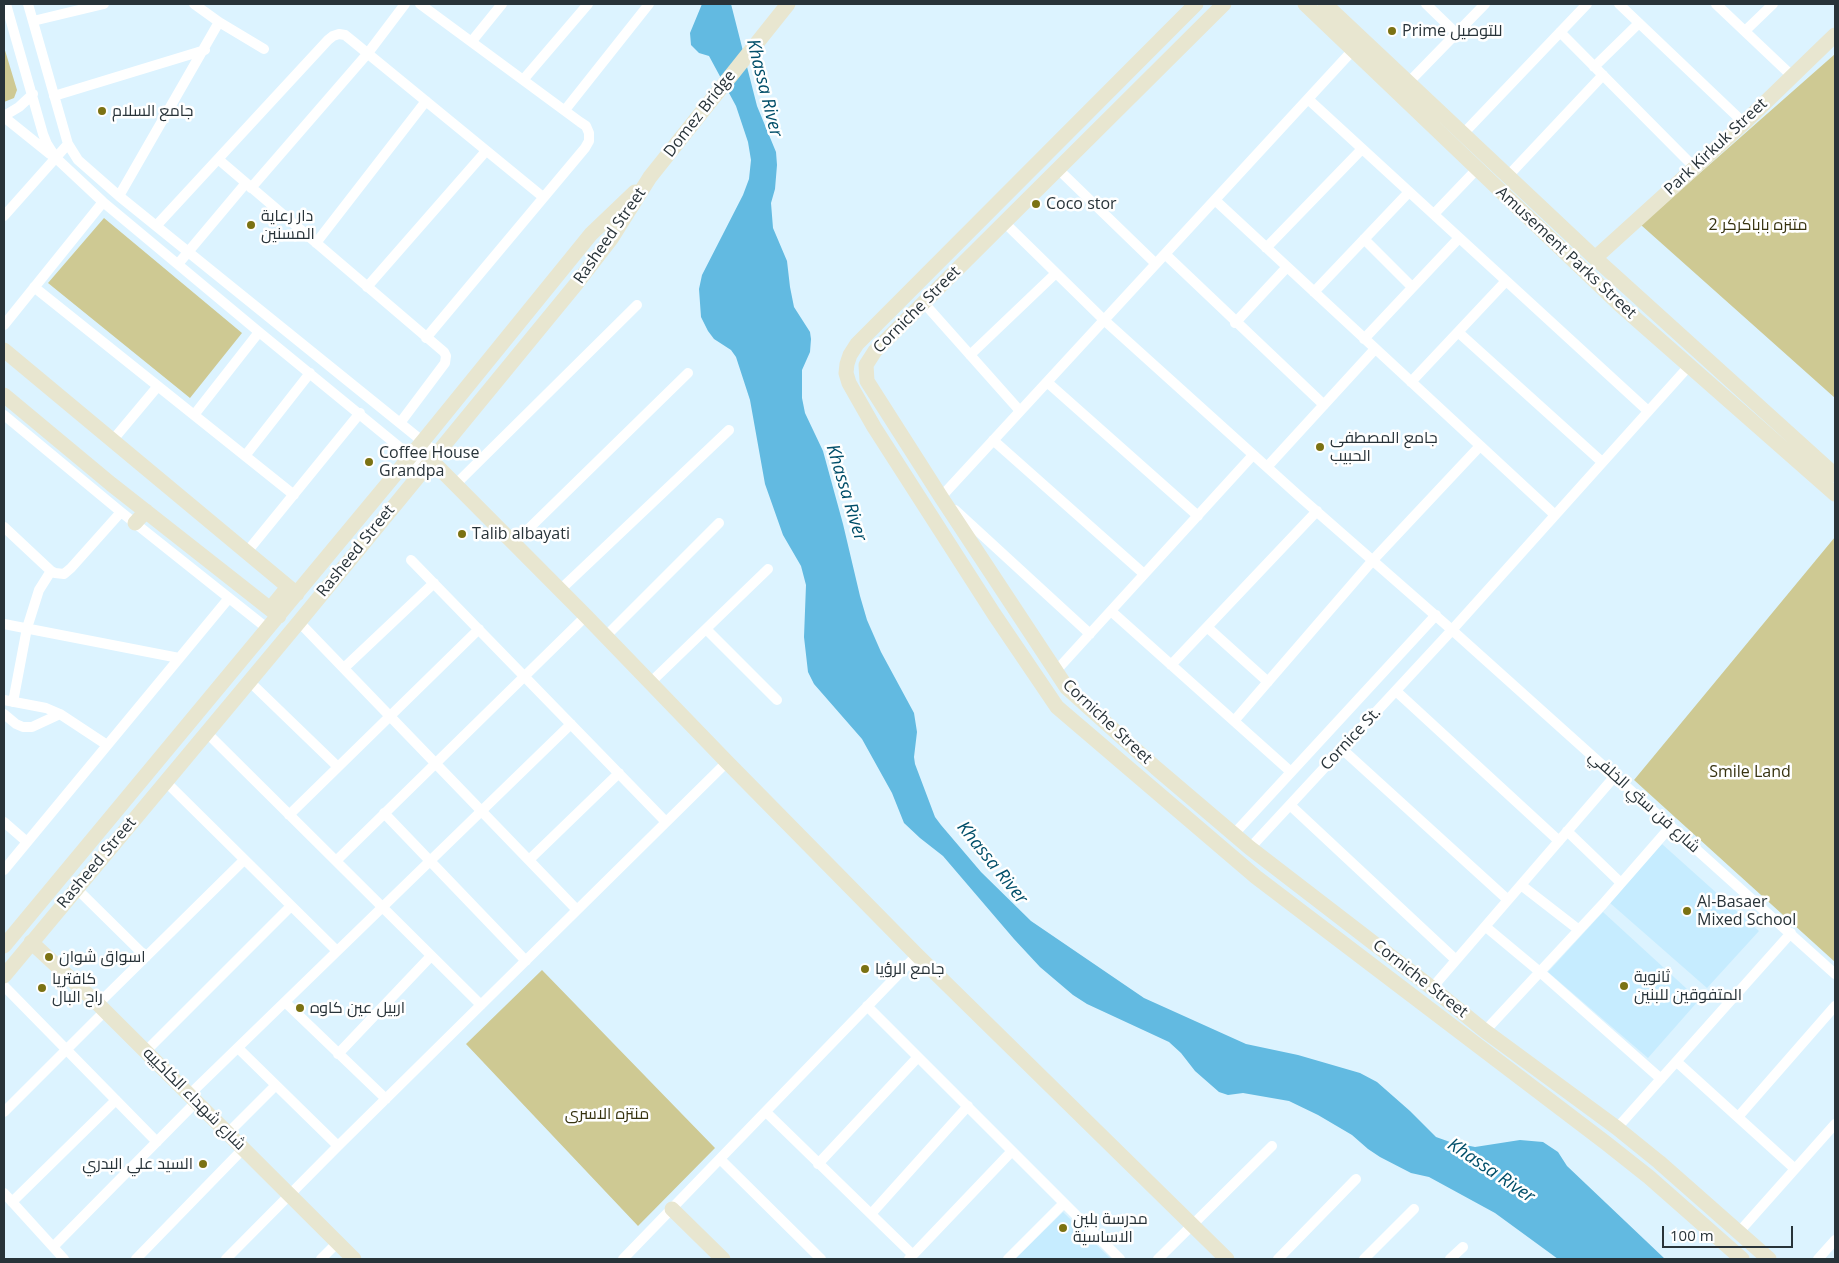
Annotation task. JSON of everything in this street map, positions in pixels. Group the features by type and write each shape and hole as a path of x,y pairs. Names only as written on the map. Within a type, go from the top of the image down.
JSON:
{"main road":[{"name":"Domez Bridge","path":"650,177 788,4"},
{"name":"Corniche Street","path":"1196,4 857,344 850,355 846,374 852,391 994,614 1057,707 1256,876 1606,1143 1649,1177 1742,1259"},
{"name":"Corniche Street","path":"1224,4 875,351 866,365 866,375 870,386 1067,688 1250,848 1485,1031 1617,1128 1659,1162 1769,1259"},
{"name":"Amusement Parks Street","path":"1305,4 1619,304 1835,494"},
{"name":"Amusement Parks Street","path":"1325,4 1595,258 1835,475"},
{"name":"Park Kirkuk Street","path":"1595,258 1744,123 1835,35"},
{"path":"1092,108 1106,123"},
{"name":"Rasheed Street","path":"4,946 268,629 274,613 292,591 423,442 591,234 650,177"},
{"name":"Rasheed Street","path":"4,976 299,622 612,239 650,177"},
{"path":"1536,226 1547,213"},
{"path":"4,350 292,591"},
{"path":"4,394 274,613"},
{"path":"1743,413 1753,401"},
{"path":"431,460 606,636 917,955 1227,1259"},
{"path":"135,523 146,511"},
{"path":"1103,746 1115,731"},
{"path":"127,799 141,810"},
{"path":"1346,946 1357,930"},
{"name":"شارع شهداء الكاكييه","path":"31,942 146,1051 354,1259"},
{"path":"672,1209 723,1259"}],"street":[{"path":"6,4 45,139 56,158"},
{"path":"28,4 68,144 78,160 118,196 423,442 431,460"},
{"path":"33,21 104,4"},
{"path":"194,4 219,22 264,49"},
{"path":"178,264 368,54 405,4"},
{"path":"420,4 586,126 589,133 589,141 585,148 426,338"},
{"path":"472,41 502,4"},
{"path":"524,80 588,4"},
{"path":"565,110 649,4"},
{"path":"1426,4 1456,33"},
{"path":"1409,82 1485,4"},
{"path":"1619,4 1744,123"},
{"path":"1716,4 1792,76"},
{"path":"1745,31 1773,4"},
{"path":"1463,134 1560,32 1582,5"},
{"path":"118,196 205,50 219,22"},
{"path":"1594,67 1640,23"},
{"path":"1560,32 1694,167"},
{"path":"156,226 333,36 339,34 345,35 543,197"},
{"path":"54,96 205,50"},
{"path":"1090,634 941,497 1352,50"},
{"path":"1508,176 1602,75"},
{"path":"33,94 4,117 56,158 103,202 259,332 411,456 431,460"},
{"path":"1308,99 1648,411"},
{"path":"316,243 426,100"},
{"path":"4,216 68,144"},
{"path":"1266,248 1362,149"},
{"path":"367,287 486,151"},
{"path":"218,158 444,352 446,356 445,363 400,423"},
{"path":"1434,214 1477,169"},
{"path":"1058,170 1156,264"},
{"path":"1314,292 1409,192"},
{"path":"1215,200 1554,515"},
{"path":"4,325 103,202"},
{"name":"شارع فن ستي الخلفي","path":"1005,223 1104,320 1616,776 1835,974"},
{"path":"1364,339 1459,238"},
{"path":"1364,239 1412,287"},
{"path":"1165,254 1324,405"},
{"path":"1235,322 1287,267"},
{"path":"970,356 1056,273"},
{"path":"1411,382 1506,280"},
{"path":"34,287 294,495"},
{"path":"923,302 1020,411"},
{"path":"455,485 637,305"},
{"path":"194,415 259,332"},
{"path":"1458,332 1602,462"},
{"path":"1267,467 1375,349"},
{"name":"Cornice St.","path":"1250,848 1452,630 1689,366"},
{"path":"245,456 310,373"},
{"path":"513,544 688,373"},
{"path":"1047,382 1198,516"},
{"path":"112,441 158,386"},
{"path":"351,406 362,392"},
{"path":"246,553 360,413"},
{"path":"4,415 121,512 268,629"},
{"path":"560,590 729,430"},
{"path":"993,440 1144,574"},
{"path":"1234,721 1373,560 1480,446"},
{"path":"1055,672 1253,454"},
{"path":"1171,665 1317,511"},
{"path":"4,527 51,571 59,574 68,572 121,512"},
{"path":"606,636 719,523"},
{"path":"411,560 666,822"},
{"path":"651,682 768,569"},
{"path":"51,571 39,590 8,701 46,708 60,714 108,745"},
{"path":"344,668 434,583"},
{"path":"4,870 229,598"},
{"path":"1111,611 1291,772"},
{"path":"1234,834 1436,615"},
{"path":"336,861 586,616"},
{"path":"299,622 577,910"},
{"path":"4,624 180,658"},
{"path":"1206,627 1268,682"},
{"path":"289,815 479,629"},
{"path":"706,629 777,700"},
{"path":"249,681 338,767"},
{"path":"1396,691 1559,841"},
{"path":"4,714 16,724 32,727 60,714"},
{"path":"53,1247 156,1142 238,1048 571,724"},
{"path":"206,732 481,1005"},
{"path":"1342,749 1508,900"},
{"path":"226,1259 727,762"},
{"path":"529,860 619,773"},
{"path":"1432,988 1616,776"},
{"path":"165,781 337,952"},
{"path":"1290,805 1456,960"},
{"path":"384,813 526,961"},
{"path":"4,822 27,842"},
{"path":"1485,1031 1622,883 1671,826"},
{"path":"1567,832 1622,883"},
{"path":"4,1112 66,1048 146,957 244,860"},
{"path":"1521,884 1579,930"},
{"path":"76,888 146,957"},
{"path":"146,1051 291,906"},
{"path":"1486,927 1661,1079"},
{"path":"1617,1128 1791,933"},
{"path":"623,1259 917,955"},
{"path":"338,1054 431,956"},
{"path":"4,986 156,1142"},
{"path":"285,1002 386,1099"},
{"path":"868,1006 1120,1259"},
{"path":"1738,1117 1835,1006"},
{"path":"238,1048 338,1146"},
{"path":"818,1164 918,1057"},
{"path":"1676,1062 1795,1169"},
{"path":"228,1133 275,1086"},
{"path":"12,1202 116,1100"},
{"path":"870,1214 968,1106"},
{"path":"766,1112 911,1257 1012,1151"},
{"path":"1739,1232 1835,1124"},
{"path":"1158,1259 1272,1146"},
{"path":"136,1259 243,1149"},
{"path":"720,1159 821,1259"},
{"path":"1278,1259 1356,1179"},
{"path":"4,1193 64,1259"},
{"path":"1008,1259 1064,1204"},
{"path":"1364,1259 1414,1208"},
{"path":"1818,1259 1835,1240"},
{"path":"321,1259 338,1243"},
{"path":"1450,1259 1463,1247"}],"shaded area":[{"path":"1662,844 1759,931 1707,988 1610,903"},
{"name":"ثانوية المتفوقين للبنين","path":"1603,912 1699,1000 1648,1058 1548,972"},
{"name":"مدرسة بلين الاساسية","path":"1063,1212 1111,1259 1015,1259"}],"green space":[{"path":"4,47 17,90 14,98 4,102"},
{"name":"متنزه باباكركر 2","path":"1835,54 1835,398 1641,225"},
{"path":"104,218 242,333 190,398 48,283"},
{"name":"Smile Land","path":"1835,537 1835,962 1634,780"},
{"name":"منتزه الاسرى","path":"542,970 715,1148 638,1226 466,1044"}],"water":[{"name":"Khassa River","path":"702,4 731,4 757,106 776,152 775,189 771,203 773,228 787,261 794,307 810,332 811,339 810,352 802,370 802,398 805,413 823,451 867,620 881,652 914,713 917,732 915,764 935,817 941,825 981,872 1031,921 1144,998 1246,1044 1298,1055 1360,1073 1377,1082 1436,1137 1475,1147 1520,1140 1543,1142 1558,1152 1567,1166 1665,1259 1558,1259 1495,1213 1429,1177 1411,1173 1380,1157 1352,1135 1318,1115 1289,1101 1243,1093 1228,1095 1219,1092 1195,1071 1181,1053 1169,1042 1087,1004 1073,995 1040,967 943,856 904,823 892,793 862,739 814,684 808,672 804,637 806,585 801,566 783,535 765,484 750,400 736,357 731,350 714,339 701,317 699,289 702,275 743,195 749,179 751,160 748,142 736,106 709,56 699,53 691,45 690,33"}],"place":[{"name":"Prime للتوصيل","path":"1392,31"},
{"name":"جامع السلام","path":"102,111"},
{"name":"Coco stor","path":"1036,204"},
{"name":"دار رعاية المسنين","path":"251,225"},
{"name":"جامع المصطفى الحبيب","path":"1320,447"},
{"name":"Coffee House Grandpa","path":"369,462"},
{"name":"Talib albayati","path":"462,534"},
{"name":"Al-Basaer Mixed School","path":"1687,911"},
{"name":"اسواق شوان","path":"49,957"},
{"name":"جامع الرؤيا","path":"865,969"},
{"name":"ثانوية المتفوقين للبنين","path":"1624,986"},
{"name":"كافتريا راح البال","path":"42,988"},
{"name":"اربيل عين كاوه","path":"300,1008"},
{"name":"السيد علي البدري","path":"203,1164"},
{"name":"مدرسة بلين الاساسية","path":"1063,1228"}]}
